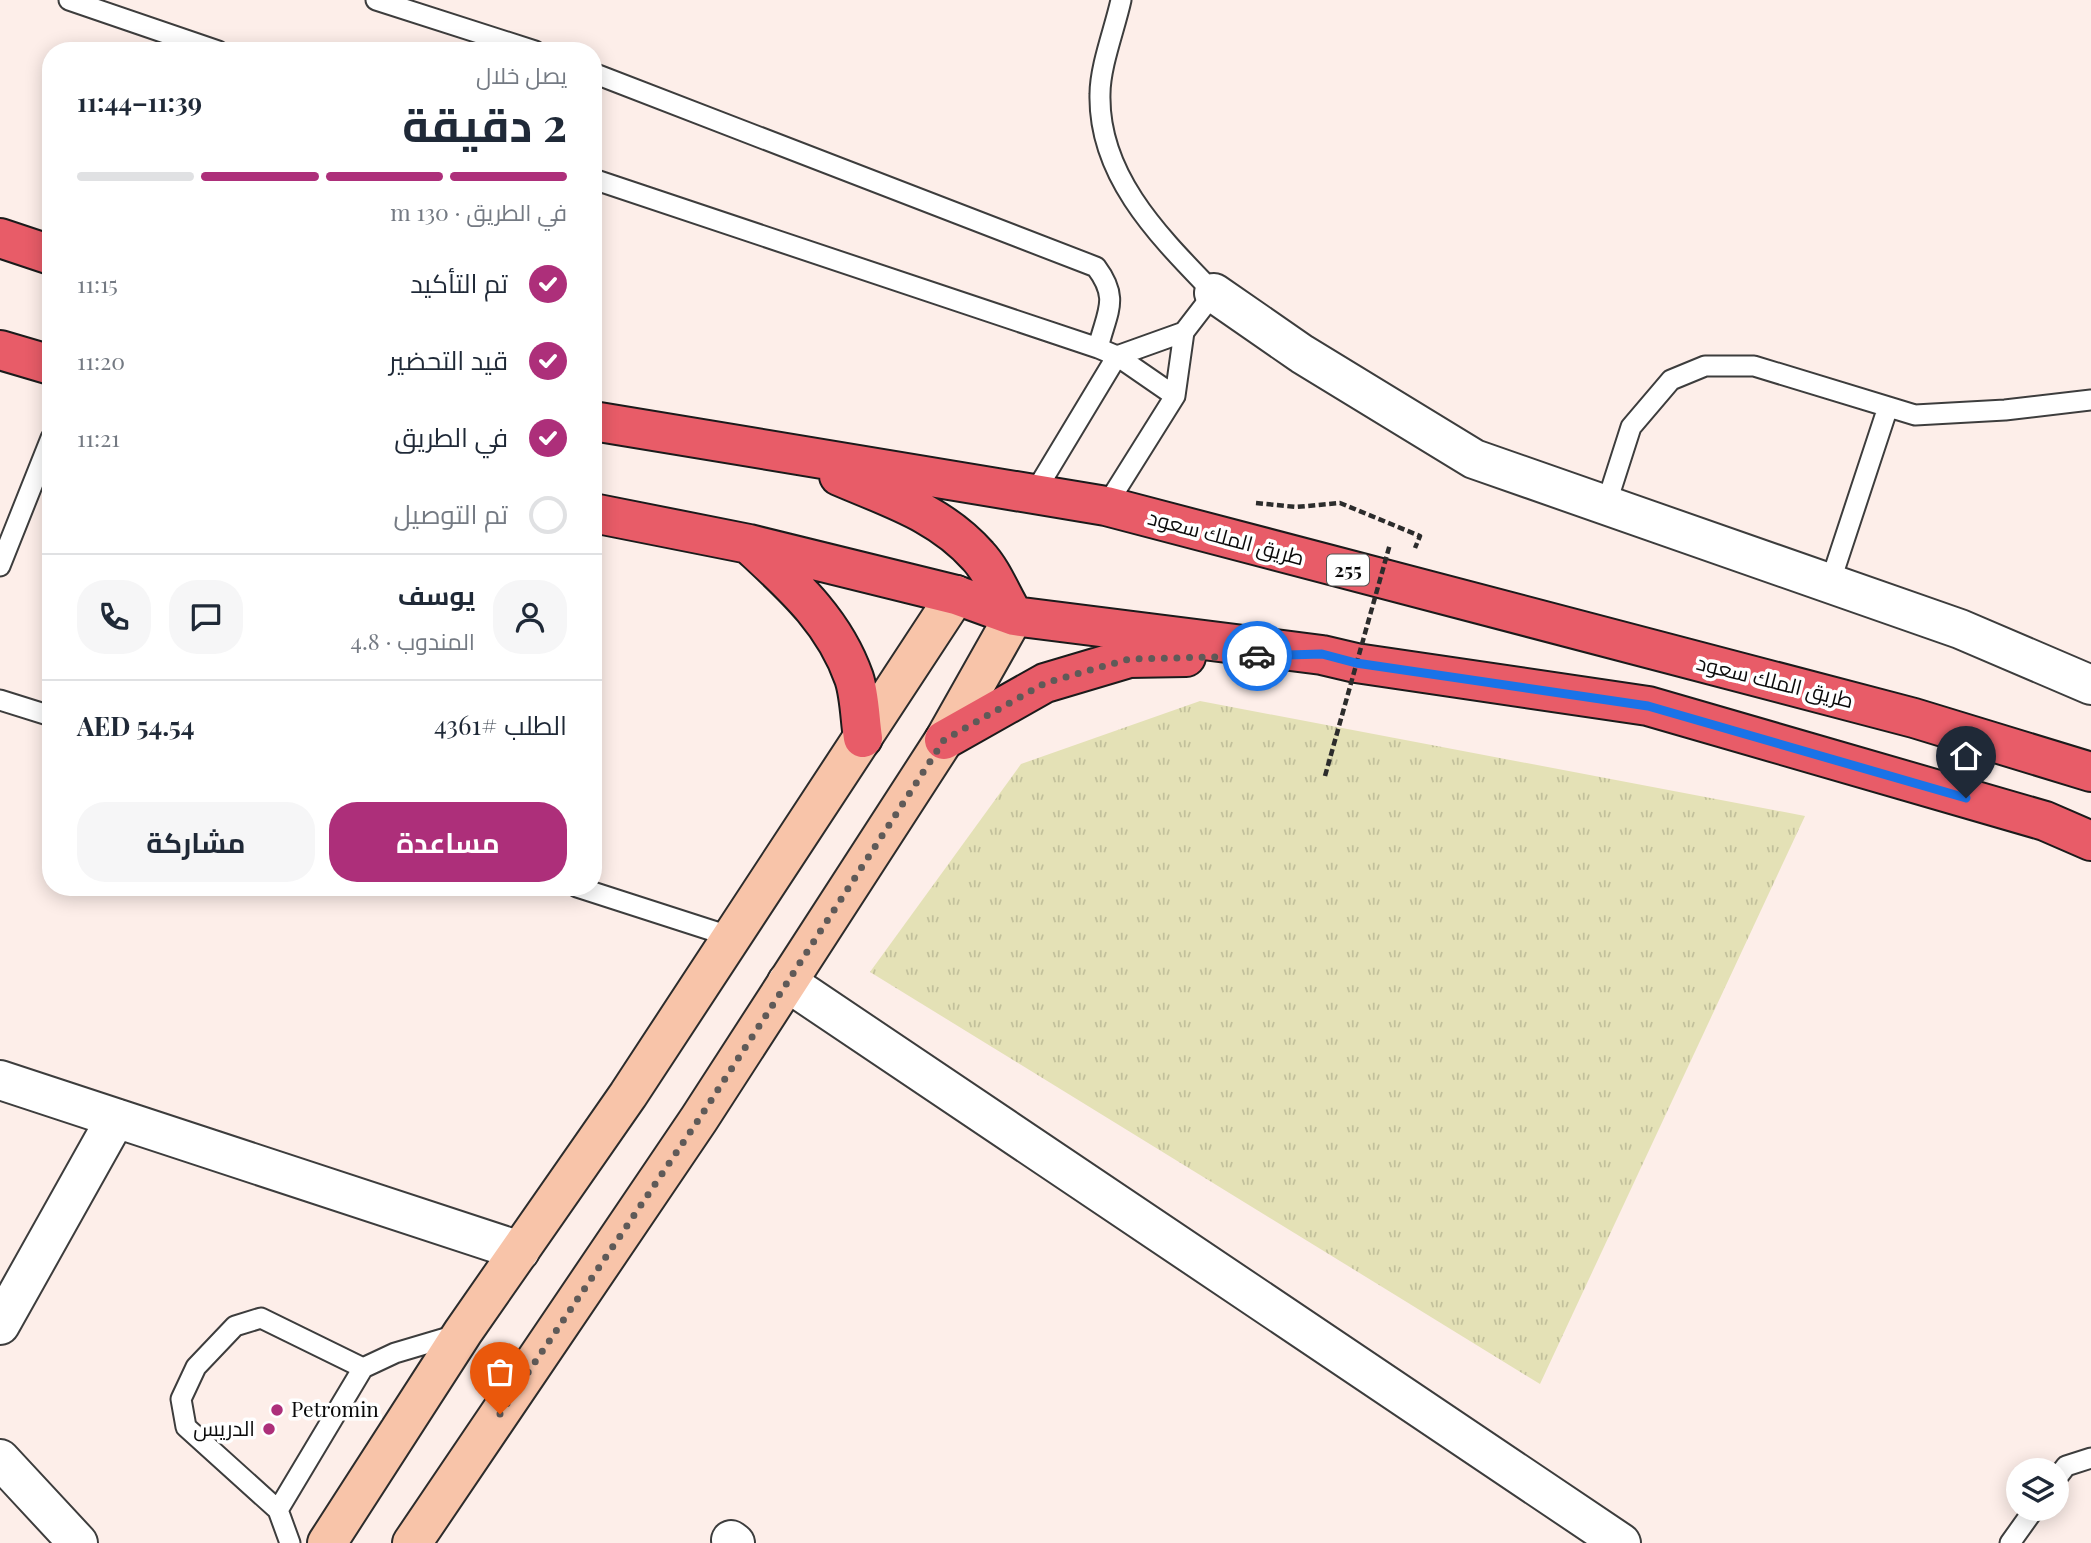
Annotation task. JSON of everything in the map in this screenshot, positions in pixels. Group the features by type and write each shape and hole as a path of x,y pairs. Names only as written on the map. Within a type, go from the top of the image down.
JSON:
{"highway":[{"path":"0,238 42,252"},
{"path":"0,350 42,362"},
{"name":"طريق الملك سعود","path":"602,422 1035,492 1106,506 1914,718 2091,772"},
{"path":"775,450 910,504 948,528 979,557 1014,616"},
{"path":"602,515 749,544 956,595 1014,616 1322,654 1356,663 1648,706 2045,821 2091,841"},
{"path":"749,544 807,598 834,633 855,680 863,738"},
{"path":"944,740 1045,683 1129,659 1322,654"}],"street":[{"path":"1214,293 1301,354 1474,459 1960,629 2091,685"},
{"path":"327,1543 463,1332 628,1095 956,595"},
{"path":"412,1543 595,1276 787,982 944,740 1014,616"},
{"path":"787,982 1621,1543"},
{"path":"0,1080 520,1251"},
{"path":"0,1325 116,1118"},
{"path":"0,1460 78,1543"}],"lane":[{"path":"69,0 192,42"},
{"path":"376,0 507,42"},
{"path":"1106,506 1175,396 1184,332 1214,293 1151,226 1106,151 1100,93 1121,0"},
{"path":"602,76 1096,267 1109,284 1111,296 1098,348"},
{"path":"602,182 1098,348 1117,356 1175,396"},
{"path":"1035,492 1117,356 1184,332"},
{"path":"1606,505 1631,427 1671,380 1705,366 1754,366 1914,415 2005,410 2091,400"},
{"path":"1830,583 1888,407"},
{"path":"0,565 42,460"},
{"path":"0,700 42,713"},
{"path":"602,895 732,937"},
{"path":"290,1543 278,1510 186,1427 181,1399 196,1367 236,1326 261,1318 363,1368"},
{"path":"278,1510 363,1368 395,1353 463,1332"},
{"path":"2069,1465 2091,1458"},
{"path":"2010,1543 2026,1521"}],"path":[{"path":"1250,503 1296,507 1340,503 1420,536 1416,548 1390,544 1325,776"}],"green space":[{"path":"1200,701 1805,816 1540,1384 870,972 1021,764"}],"way so far":[{"path":"500,1414 699,1119 944,740 1045,683 1129,659 1257,656"}],"place":[{"name":"Petromin","path":"277,1410"},
{"name":"الدريس","path":"269,1429"}],"route":[{"path":"1257,656 1322,654 1356,663 1648,706 1966,798"}]}
